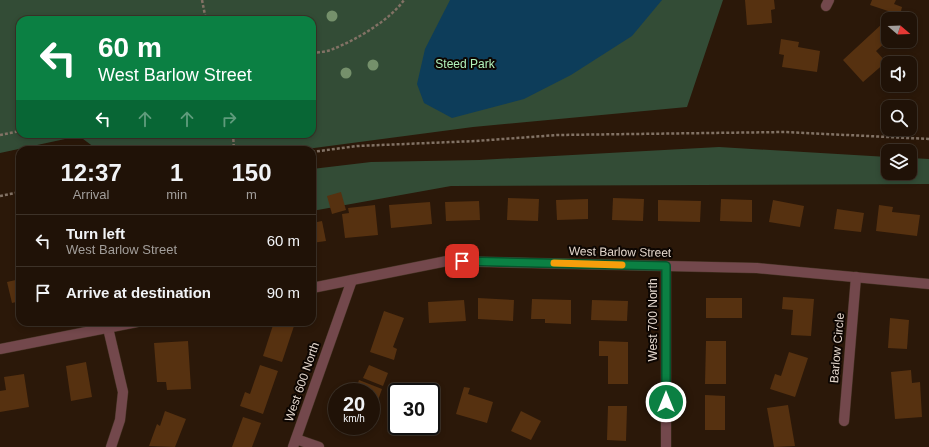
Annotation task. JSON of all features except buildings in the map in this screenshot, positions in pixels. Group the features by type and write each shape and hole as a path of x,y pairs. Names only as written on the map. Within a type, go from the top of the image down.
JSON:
{"street":[{"name":"West Barlow Street","path":"316,287 447,261 757,268 929,284"},
{"name":"West 700 North","path":"666,266 666,447"},
{"name":"Barlow Circle","path":"844,421 856,277"},
{"name":"West 600 North","path":"295,443 352,280"},
{"path":"0,349 118,326"},
{"path":"108,328 123,392 120,420 111,447"},
{"path":"295,443 319,447"}],"path":[{"path":"202,0 205,16"},
{"path":"316,52 332,50 364,34 398,9 404,0"},
{"path":"0,134 16,131"},
{"path":"316,151 358,146 476,141 556,135 784,132 929,139"},
{"path":"0,196 16,193"}],"green space":[{"name":"Steed Park","path":"0,0 723,0 687,107 473,127 316,148 316,146 93,146 82,138 316,138 316,16 16,16 16,138 70,138 33,146 16,146 16,150 0,153"},
{"path":"719,147 881,157 881,180 917,180 917,158 929,159 929,184 451,186 316,210 316,169 371,162 479,160"}],"water":[{"path":"450,0 662,0 632,36 571,75 524,99 452,118 424,103 417,84 425,49"}],"slow traffic":[{"path":"554,263 622,265"}],"route":[{"path":"462,261 666,266 666,402"}]}
